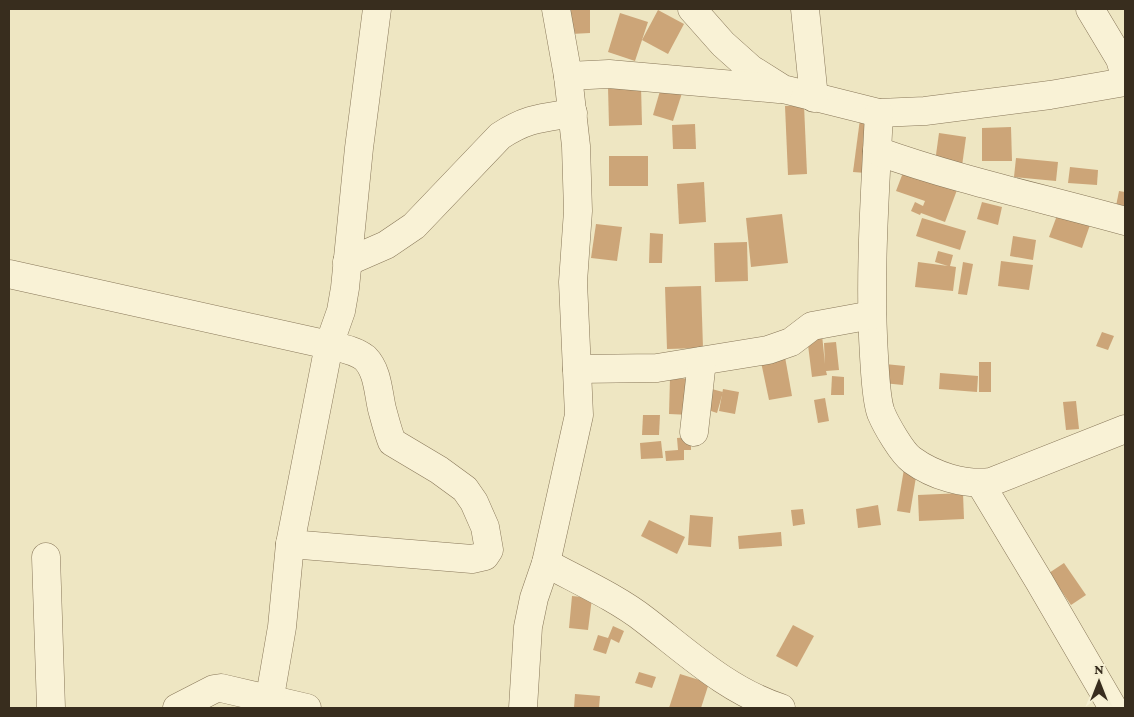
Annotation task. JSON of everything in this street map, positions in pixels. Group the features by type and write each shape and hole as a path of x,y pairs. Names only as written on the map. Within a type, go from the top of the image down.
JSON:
{"street":[{"path":"269,704 282,627 290,544 329,345 345,288 359,148 376,9"},
{"path":"523,708 528,627 534,598 546,563 579,415 573,282 578,211 576,146 568,76 556,9"},
{"path":"692,9 723,44 751,69 783,89"},
{"path":"805,9 814,98"},
{"path":"1090,9 1120,59 1125,76"},
{"path":"568,76 609,74 783,89 879,113 925,111 1050,95 1125,82"},
{"path":"347,262 386,245 414,226 500,136 515,126 531,120 573,113"},
{"path":"879,113 872,315 875,373 880,411 893,436 911,460 956,480 980,483 991,482 1125,429"},
{"path":"877,151 969,180 1051,200 1125,221"},
{"path":"9,274 329,345 350,350 364,358 372,368 377,380 382,409 392,442 439,470 466,489 485,527 489,550 485,556 472,559 290,544"},
{"path":"577,369 657,368 768,350 791,342 812,326 872,315"},
{"path":"694,432 702,361"},
{"path":"980,483 1113,708"},
{"path":"46,557 51,708"},
{"path":"546,563 643,618 731,685 766,703 781,708"},
{"path":"177,708 214,689 221,688 269,704 307,708"}],"building":[{"path":"570,9 590,9 590,33 571,34"},
{"path":"658,10 684,24 668,54 642,40"},
{"path":"620,13 648,22 635,61 608,52"},
{"path":"662,84 683,90 673,121 653,115"},
{"path":"641,86 642,125 609,126 608,87"},
{"path":"804,105 807,174 788,175 785,106"},
{"path":"860,119 873,121 866,173 853,172"},
{"path":"695,124 696,149 673,149 672,125"},
{"path":"1011,127 1012,161 982,161 982,128"},
{"path":"939,133 966,137 962,166 935,162"},
{"path":"609,156 648,156 648,186 609,186"},
{"path":"1016,158 1058,162 1056,181 1014,177"},
{"path":"1070,167 1098,170 1097,185 1068,183"},
{"path":"904,170 960,182 945,222 911,211 915,202 923,206 925,201 896,191"},
{"path":"704,182 706,222 679,224 677,184"},
{"path":"1119,191 1125,192 1125,213 1115,211"},
{"path":"982,202 1002,207 998,225 977,219"},
{"path":"1059,210 1091,222 1082,248 1049,237"},
{"path":"782,214 788,263 751,267 746,218"},
{"path":"922,218 966,231 960,250 916,236"},
{"path":"596,224 622,227 617,261 591,258"},
{"path":"650,233 663,234 662,263 649,263"},
{"path":"1013,236 1036,240 1033,260 1010,256"},
{"path":"747,242 748,281 715,282 714,243"},
{"path":"938,251 953,255 950,266 956,267 953,291 915,287 918,262 948,266 935,262"},
{"path":"1001,261 1033,265 1029,290 998,286"},
{"path":"963,262 973,264 967,295 958,294"},
{"path":"701,286 703,348 667,349 665,287"},
{"path":"1102,332 1114,336 1108,350 1096,346"},
{"path":"822,335 825,364 824,343 836,342 839,370 826,371 827,375 812,377 807,337"},
{"path":"785,357 792,396 769,400 761,362"},
{"path":"979,362 991,362 991,392 979,392"},
{"path":"885,364 905,366 903,385 883,383"},
{"path":"940,373 978,376 977,392 939,389"},
{"path":"832,376 844,377 844,395 831,395"},
{"path":"670,378 692,379 691,415 669,414"},
{"path":"708,388 723,392 717,413 702,408"},
{"path":"723,389 739,392 735,414 719,411"},
{"path":"825,398 829,421 818,423 814,400"},
{"path":"1076,401 1079,429 1066,430 1063,402"},
{"path":"643,415 660,415 659,435 642,435"},
{"path":"691,437 691,450 684,450 684,460 666,461 665,451 678,450 677,438"},
{"path":"661,441 663,458 641,459 640,443"},
{"path":"904,469 917,471 910,513 897,511"},
{"path":"963,493 964,519 919,521 918,495"},
{"path":"878,505 881,525 858,528 856,509"},
{"path":"803,509 805,524 793,526 791,510"},
{"path":"690,515 713,517 711,547 688,545"},
{"path":"649,520 685,537 677,554 641,536"},
{"path":"781,532 782,546 739,549 738,536"},
{"path":"1064,563 1086,595 1071,605 1049,573"},
{"path":"572,596 592,598 588,630 569,628"},
{"path":"793,625 814,636 797,667 776,656"},
{"path":"613,626 624,631 619,643 611,639 606,654 593,650 598,635 608,638"},
{"path":"639,672 656,677 652,688 635,683"},
{"path":"680,674 709,683 701,708 669,708"},
{"path":"575,694 600,696 599,708 574,708"}]}
